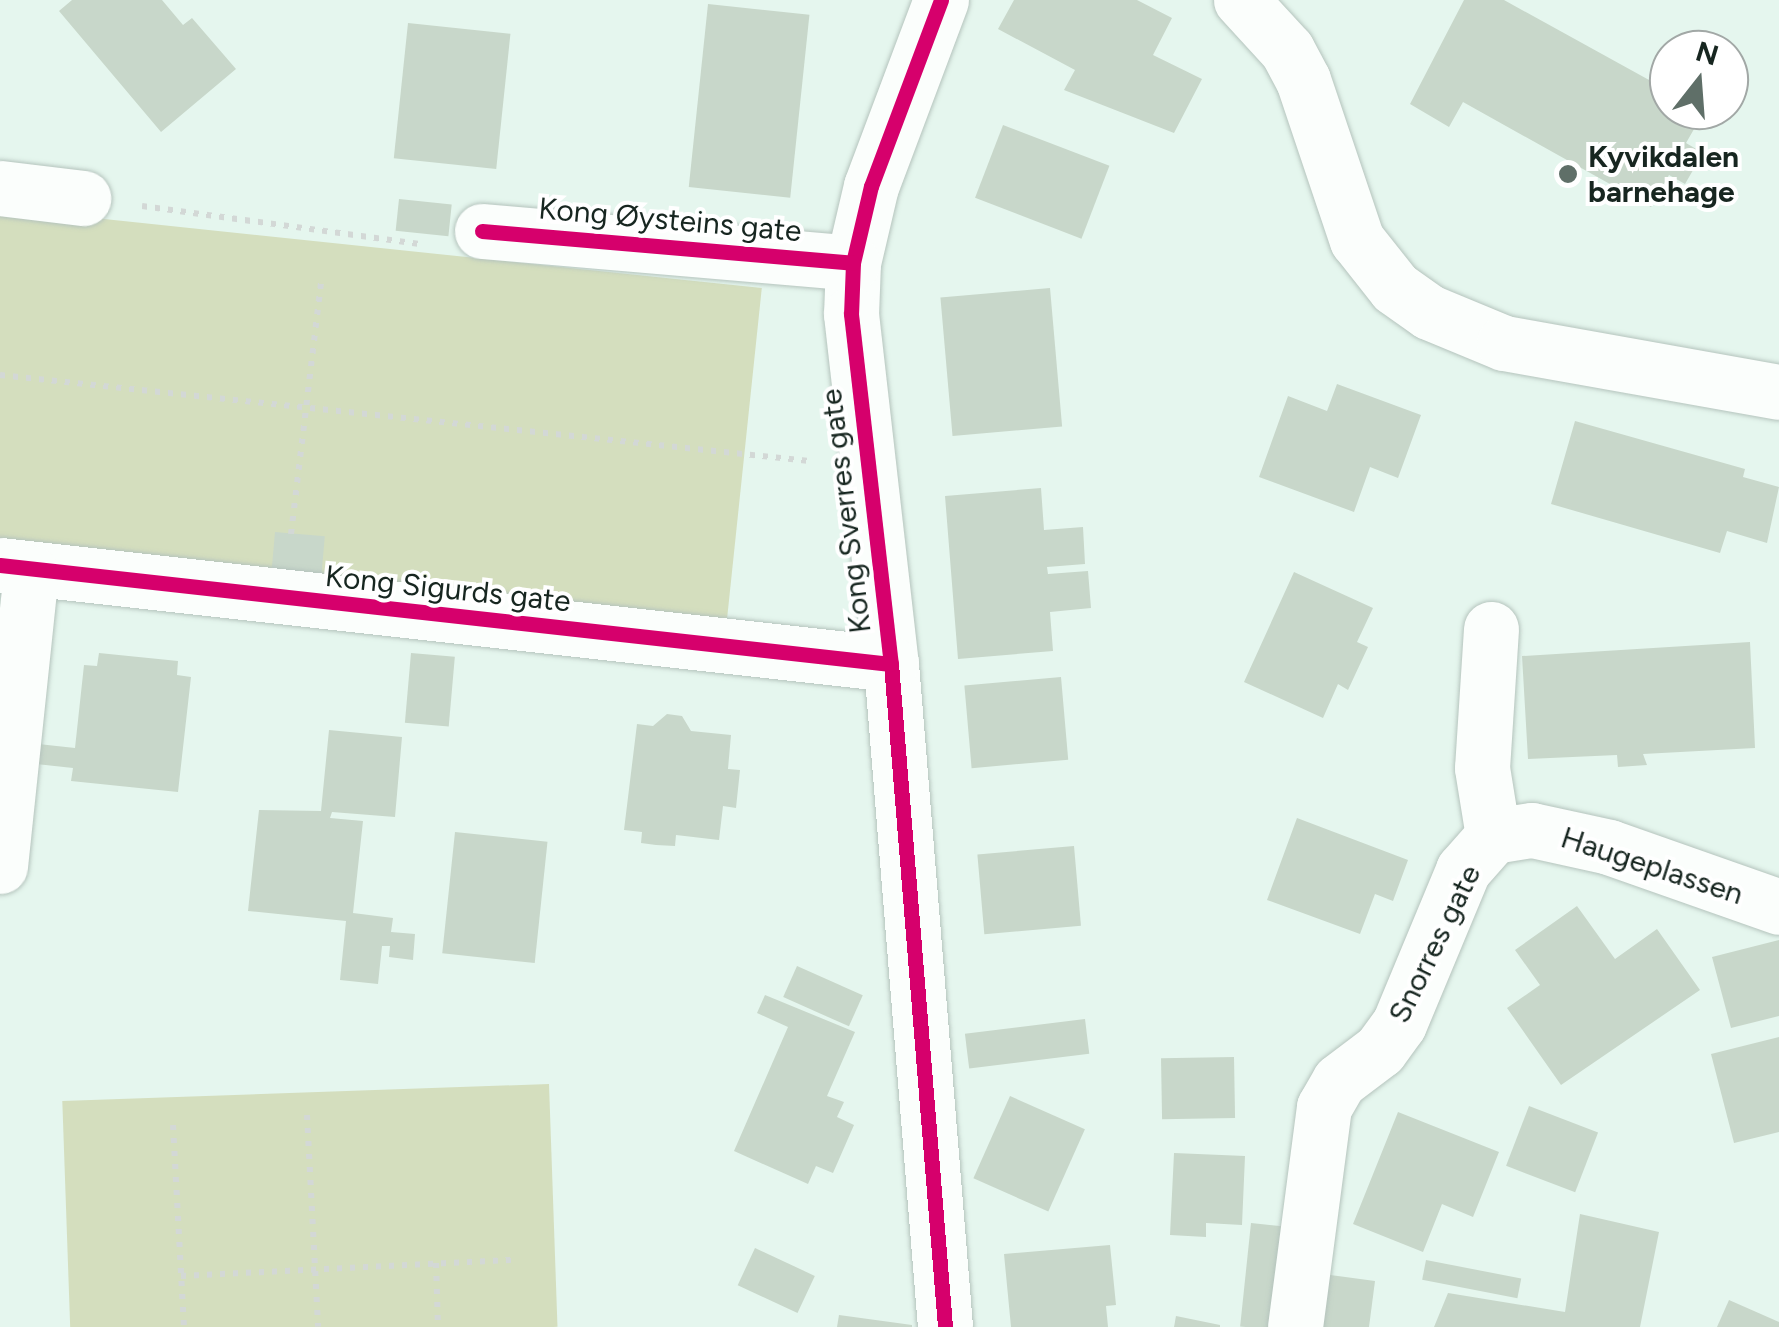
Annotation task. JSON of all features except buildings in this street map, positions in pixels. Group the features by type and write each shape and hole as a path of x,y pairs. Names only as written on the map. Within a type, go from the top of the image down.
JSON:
{"street":[{"path":"1241,0 1287,50 1304,80 1358,240 1395,288 1429,312 1504,343 1779,392"},
{"name":"Kong Sverres gate","path":"937,1 871,186 853,263 851,314 891,664 945,1327"},
{"path":"0,188 83,198"},
{"name":"Kong Øysteins gate","path":"482,231 853,263"},
{"name":"Kong Sigurds gate","path":"0,866 15,569 891,664"},
{"path":"1491,629 1482,768 1494,836"},
{"name":"Haugeplassen","path":"1494,836 1532,830 1609,846 1779,907"},
{"name":"Snorres gate","path":"1294,1327 1324,1107 1339,1080 1380,1050 1399,1024 1464,870 1494,836"}],"path":[{"path":"83,198 456,249 482,231"},
{"path":"285,600 310,406 321,282"},
{"path":"0,375 310,406 742,459 868,463"},
{"path":"308,1115 318,1327"},
{"path":"173,1126 184,1327"},
{"path":"181,1276 513,1260"},
{"path":"436,1263 438,1327"}],"green space":[{"path":"0,208 762,288 727,620 0,544"},
{"path":"549,1084 557,1327 70,1327 62,1101"}],"cycle path":[{"path":"941,0 871,186 853,263 851,314 891,664 945,1327"},
{"path":"482,231 853,263"},
{"path":"0,565 891,664"}],"place":[{"name":"Kyvikdalen barnehage","path":"1568,174"}]}
